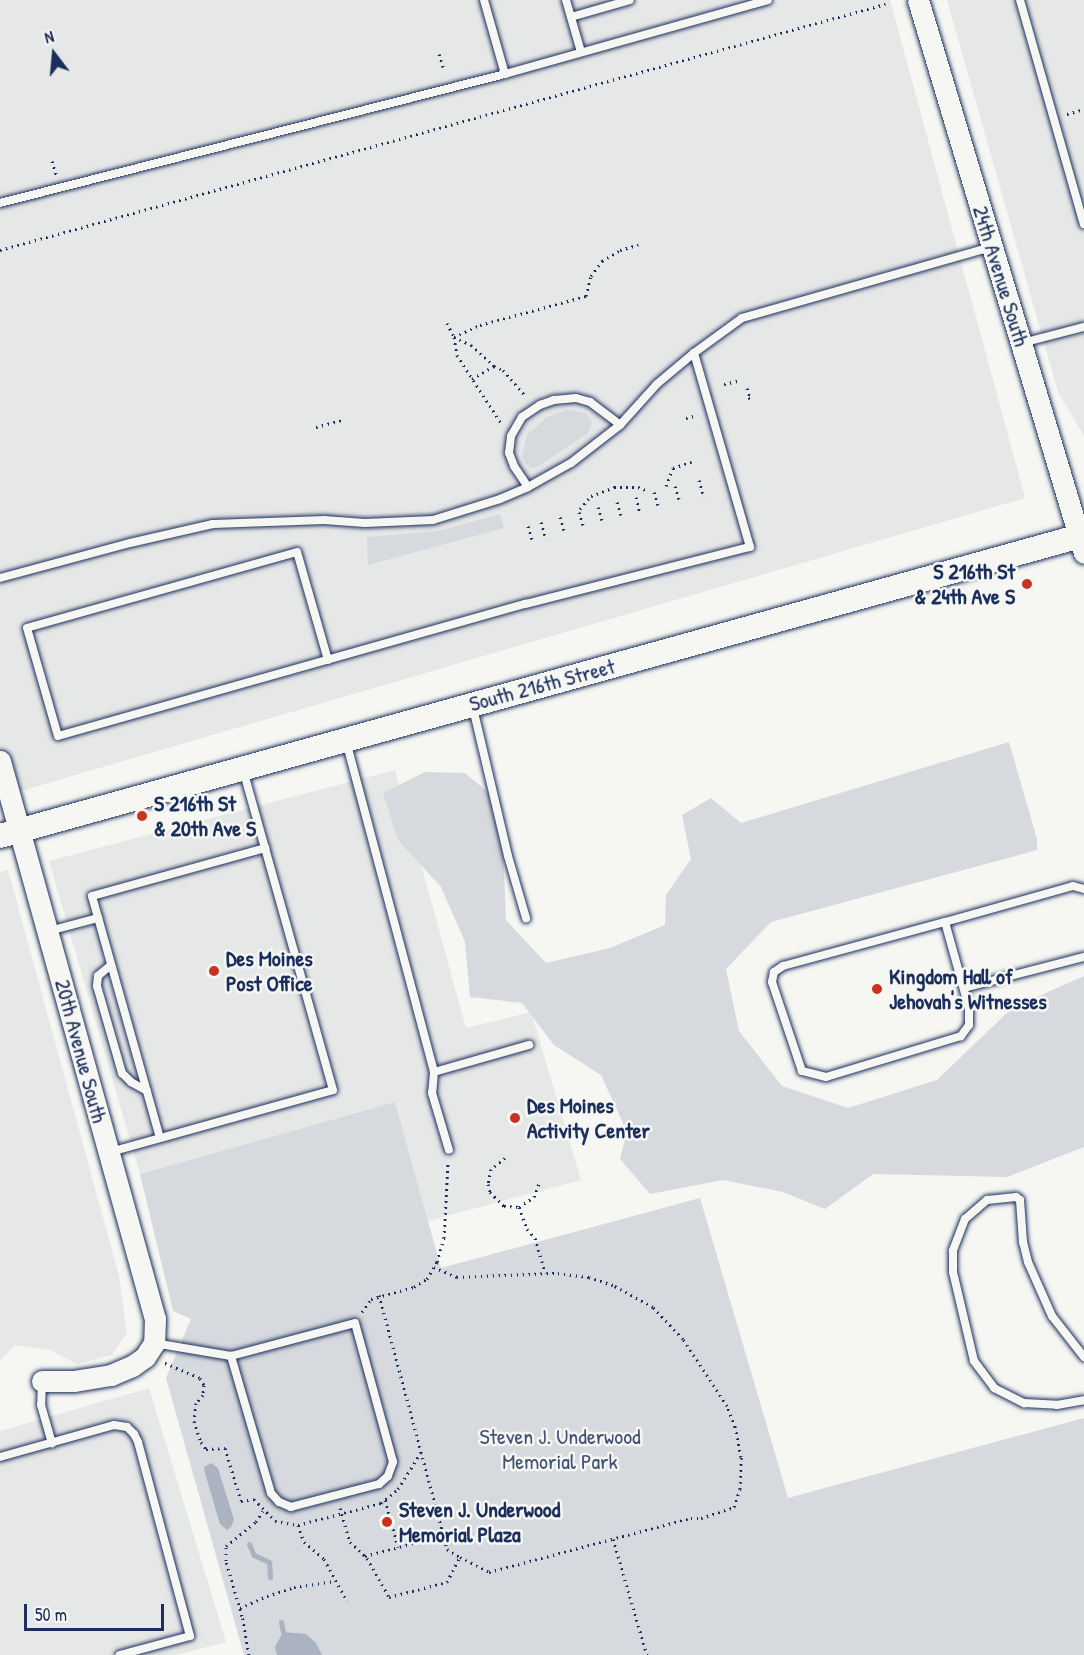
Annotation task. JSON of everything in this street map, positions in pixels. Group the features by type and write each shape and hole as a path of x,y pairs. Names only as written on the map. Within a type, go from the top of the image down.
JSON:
{"main road":[{"name":"South 216th Street","path":"10,833 345,738 1082,541"}],"street":[{"name":"24th Avenue South","path":"918,0 1082,541"},
{"name":"20th Avenue South","path":"0,761 10,833 48,931 155,1319 154,1343"},
{"path":"42,1381 74,1382 111,1375 132,1366 145,1356 154,1343"}],"lane":[{"path":"484,0 505,74"},
{"path":"566,0 581,52"},
{"path":"571,17 630,0"},
{"path":"0,203 505,74 768,0"},
{"path":"1020,0 1084,224"},
{"path":"0,578 130,543 213,524 324,519 365,523 433,520 528,487 571,463 620,424 657,384 742,318 992,247"},
{"path":"1021,343 1084,327"},
{"path":"328,660 297,552 27,628 58,736 328,660 537,601 750,547 694,353"},
{"path":"528,487 514,466 509,453 511,436 522,417 554,400 576,398 590,402 620,424"},
{"path":"472,705 508,856 526,918"},
{"path":"345,738 434,1072 432,1093 448,1150"},
{"path":"109,1152 333,1090 243,768"},
{"path":"160,1138 92,896 265,848"},
{"path":"945,922 969,1008 969,1025 961,1036 826,1077 817,1077 802,1071 795,1057 772,982 774,972 783,966 1073,886 1084,889"},
{"path":"48,931 98,918"},
{"path":"964,988 1084,957"},
{"path":"111,965 98,976 97,986 122,1073 131,1083 147,1091"},
{"path":"434,1072 529,1045"},
{"path":"1084,1357 1052,1316 1028,1262 1023,1242 1020,1200 1016,1197 987,1200 965,1219 953,1251 953,1272 974,1361 994,1388 1024,1403 1057,1405 1084,1400"},
{"path":"154,1343 231,1356 355,1323 393,1462 388,1476 379,1485 291,1508 279,1502 271,1493 231,1356"},
{"path":"42,1381 41,1405 51,1443"},
{"path":"0,1457 114,1425 127,1427 138,1442 190,1636 120,1655"}],"path":[{"path":"0,250 885,4"},
{"path":"440,54 444,69"},
{"path":"1062,115 1081,110"},
{"path":"52,161 57,177"},
{"path":"454,337 480,325 586,296 591,276 602,261 620,250 638,245"},
{"path":"447,323 454,337 457,354 501,423"},
{"path":"454,337 471,345 494,366 503,370 525,395"},
{"path":"472,378 494,366"},
{"path":"724,384 741,380"},
{"path":"747,388 750,398 747,397"},
{"path":"686,418 702,414"},
{"path":"316,427 343,420"},
{"path":"666,486 673,468 693,461"},
{"path":"699,480 704,497"},
{"path":"584,528 580,510 591,496 614,487 638,486 648,490"},
{"path":"675,486 680,502"},
{"path":"654,492 659,508"},
{"path":"636,497 640,513"},
{"path":"617,502 622,518"},
{"path":"598,507 603,523"},
{"path":"560,517 565,533"},
{"path":"541,522 546,539"},
{"path":"528,526 533,542"},
{"path":"355,1323 371,1299 414,1287 427,1279 434,1268 444,1238 448,1150"},
{"path":"505,1158 491,1169 488,1184 490,1192 504,1206 519,1207 534,1197 539,1183"},
{"path":"519,1207 527,1229 535,1238 545,1273"},
{"path":"379,1295 447,1549 460,1557 489,1572 691,1518 701,1518 734,1507 740,1489 741,1457 735,1427 727,1406 695,1355 669,1322 653,1307 613,1285 589,1277 545,1273 457,1277 434,1268"},
{"path":"165,1363 200,1378 204,1385 203,1395 196,1402 194,1421 201,1442 206,1449 225,1448 241,1501 254,1499 274,1521 298,1525 341,1514"},
{"path":"338,1495 350,1542 365,1556 388,1597 447,1582 460,1557"},
{"path":"385,1500 398,1547"},
{"path":"249,1655 240,1608 226,1561 226,1546 256,1522 263,1511"},
{"path":"298,1525 304,1542 324,1559 347,1601"},
{"path":"365,1556 444,1535"},
{"path":"614,1539 647,1655"},
{"path":"240,1608 294,1587 336,1581"}],"shaded area":[{"path":"0,0 890,0 1025,498 0,797"},
{"path":"947,0 1084,0 1084,436 1058,392"},
{"path":"395,770 466,1028 531,1012 581,1180 428,1221 395,1102 140,1174 49,861"},
{"path":"8,870 119,1276 127,1333 112,1355 77,1364 50,1350 15,1345 0,1361 0,872"},
{"path":"149,1388 226,1642 176,1655 0,1655 0,1431"},
{"path":"211,1463 218,1468 234,1520 227,1530 220,1524 205,1473 204,1467"},
{"path":"283,1632 306,1634 316,1643 322,1655 277,1655 275,1647"}],"green space":[{"path":"567,410 585,413 590,418 592,422 588,433 539,466 532,468 525,463 522,456 527,435 547,417"},
{"path":"500,514 504,528 368,565 367,537 439,531"},
{"path":"1009,742 1037,839 1037,850 771,922 726,969 739,1031 782,1086 848,1108 937,1080 1012,1008 1084,976 1084,1147 1007,1177 873,1174 825,1209 783,1192 723,1180 650,1194 620,1159 627,1132 601,1075 554,1045 522,1003 470,997 465,942 441,887 398,840 383,793 425,772 465,773 501,803 506,920 546,963 610,948 665,925 666,895 691,859 682,815 711,798 741,823"},
{"name":"Steven J. Underwood Memorial Park","path":"395,1102 441,1268 700,1198 788,1498 1084,1418 1084,1655 244,1655 166,1378 191,1319 173,1311 140,1174"}],"waterway":[{"path":"249,1544 254,1555 269,1562 270,1577"},
{"path":"281,1622 283,1632"}],"place":[{"name":"S 216th St & 24th Ave S","path":"1027,584"},
{"name":"S 216th St & 20th Ave S","path":"142,816"},
{"name":"Des Moines Post Office","path":"214,971"},
{"name":"Kingdom Hall of Jehovah's Witnesses","path":"877,989"},
{"name":"Des Moines Activity Center","path":"515,1118"},
{"name":"Steven J. Underwood Memorial Plaza","path":"387,1522"}]}
